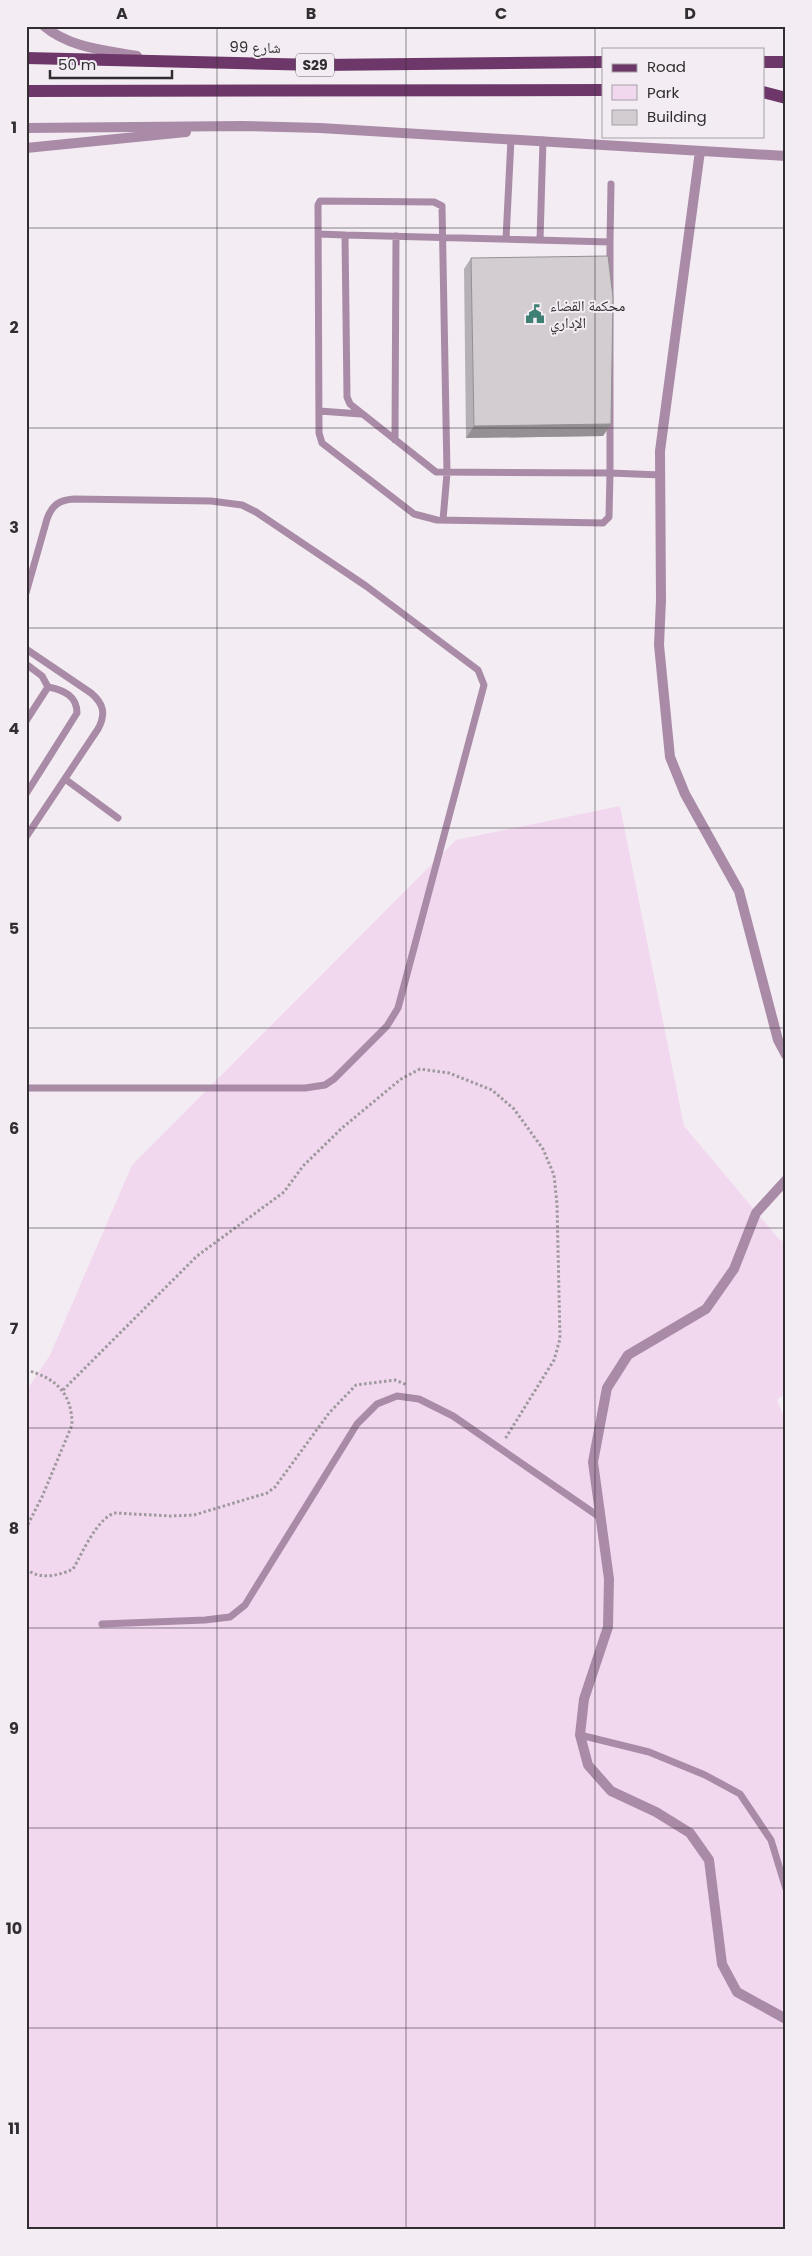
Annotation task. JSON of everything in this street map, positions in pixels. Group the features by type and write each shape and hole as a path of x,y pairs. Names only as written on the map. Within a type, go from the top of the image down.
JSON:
{"main road":[{"name":"99 شارع","path":"26,58 319,65 602,62"},
{"path":"764,62 786,62"},
{"name":"S29","path":"26,91 602,90"},
{"path":"764,92 786,91"},
{"path":"764,92 786,98"}],"street":[{"path":"44,26 54,34 75,44 157,61"},
{"path":"26,148 242,126"},
{"path":"26,128 242,126 399,131 786,156"},
{"path":"700,151 660,451 661,600 659,645 670,757 685,794 739,891 778,1040 786,1055"},
{"path":"786,1180 756,1213 734,1269 706,1309 628,1356 607,1388 593,1462 610,1578 608,1626 584,1699 580,1735 588,1765 611,1791 656,1812 690,1832 710,1860 722,1964 738,1992 786,2019"}],"lane":[{"path":"506,239 511,139"},
{"path":"540,240 543,140"},
{"path":"443,520 447,473 442,206 434,202 320,201 318,205 319,438 322,443 414,514 443,520 603,523 609,517 611,184"},
{"path":"319,234 610,242"},
{"path":"346,235 347,397 350,404 361,414 436,472 661,475"},
{"path":"395,440 396,236"},
{"path":"319,411 361,414"},
{"path":"26,593 50,510 56,503 65,499 227,502 256,512 366,586 478,670 484,685 398,1008 387,1026 334,1080 325,1085 305,1088 26,1088"},
{"path":"26,649 99,700 104,709 103,720 26,837"},
{"path":"26,664 42,676 48,687 70,695 77,706 75,719 26,794"},
{"path":"70,695 78,684"},
{"path":"26,722 48,687"},
{"path":"65,779 118,818"},
{"path":"102,1624 205,1620 230,1617 245,1605 357,1424 377,1404 397,1396 419,1399 453,1416 601,1518"},
{"path":"580,1735 649,1752 705,1775 740,1794 771,1840 786,1890"}],"path":[{"path":"63,1390 161,1290 198,1256 284,1192 303,1166 342,1128 401,1078 420,1069 449,1073 492,1090 514,1109 543,1150 554,1175 558,1213 560,1339 554,1360 500,1448"},
{"path":"26,1370 42,1374 53,1380 63,1390 72,1415 72,1425 54,1471 26,1528"},
{"path":"26,1569 37,1575 50,1576 73,1569 100,1523 107,1515 115,1513 172,1516 194,1515 267,1493 282,1479 329,1413 356,1385 395,1380 406,1384 419,1399"}],"green space":[{"path":"620,806 684,1126 779,1239 786,1243 786,1393 777,1400 786,1422 786,2230 26,2230 26,1391 50,1355 132,1165 456,840"}],"building":[{"name":"محكمة القضاء الإداري","path":"608,256 613,297 611,424 474,426 471,258"}],"place":[{"name":"محكمة القضاء الإداري","path":"535,314"}]}
